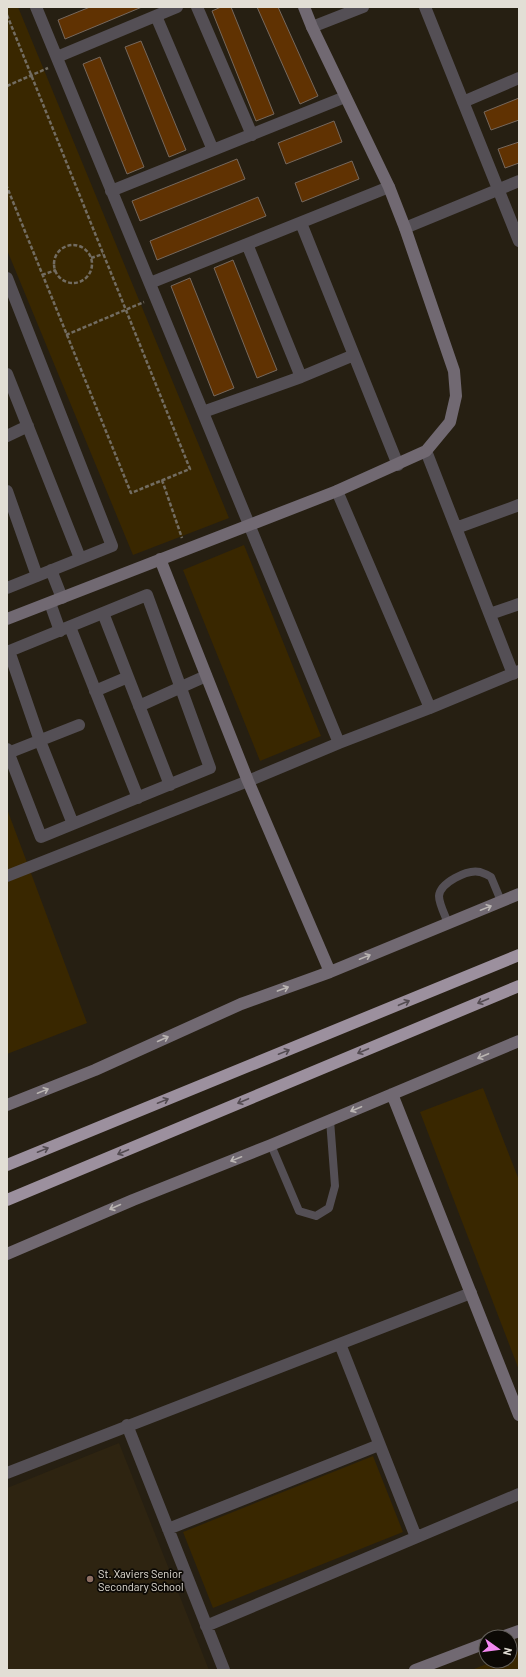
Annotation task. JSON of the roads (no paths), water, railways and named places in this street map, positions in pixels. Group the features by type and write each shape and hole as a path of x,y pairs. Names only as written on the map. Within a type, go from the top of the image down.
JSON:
{"highway":[{"path":"7,1165 519,955"},
{"path":"7,1200 519,986"}],"street":[{"path":"36,7 339,743"},
{"path":"58,60 177,7"},
{"path":"197,7 252,135"},
{"path":"7,619 337,491 398,465 426,451 450,422 456,396 454,371 405,228 389,188 312,27 304,7"},
{"path":"312,27 363,7"},
{"path":"425,7 519,241"},
{"path":"156,16 212,150"},
{"path":"463,102 519,78"},
{"path":"112,190 345,97"},
{"path":"405,228 519,182"},
{"path":"150,283 389,188"},
{"path":"301,223 398,465"},
{"path":"247,244 301,377"},
{"path":"7,278 112,546 7,588"},
{"path":"203,412 301,377 354,355"},
{"path":"7,374 80,558"},
{"path":"7,436 28,426"},
{"path":"7,876 248,781 516,672 490,614 426,451"},
{"path":"7,491 37,576"},
{"path":"337,491 430,708"},
{"path":"456,528 519,505"},
{"path":"160,559 248,781 330,972"},
{"path":"51,570 62,598"},
{"path":"73,824 40,740 8,652 147,595 210,768 42,837 8,751 40,740 79,725"},
{"path":"50,603 95,691 138,798"},
{"path":"490,614 519,604"},
{"path":"103,613 170,785"},
{"path":"139,706 206,676"},
{"path":"95,691 128,677"},
{"path":"7,1105 95,1070 241,1004 330,972 519,894"},
{"path":"7,1254 133,1200 271,1145 519,1041"},
{"path":"392,1094 519,1415"},
{"path":"7,1473 470,1293"},
{"path":"340,1344 416,1537"},
{"path":"127,1426 224,1670"},
{"path":"168,1529 379,1445"},
{"path":"206,1626 519,1494"},
{"path":"418,1669 478,1646"}],"lane":[{"path":"448,923 439,897 441,888 448,882 465,874 479,871 491,877 501,901"},
{"path":"271,1145 299,1211 316,1216 329,1208 335,1186 330,1120"}],"place":[{"name":"St. Xaviers Senior Secondary School","path":"90,1579"}]}
